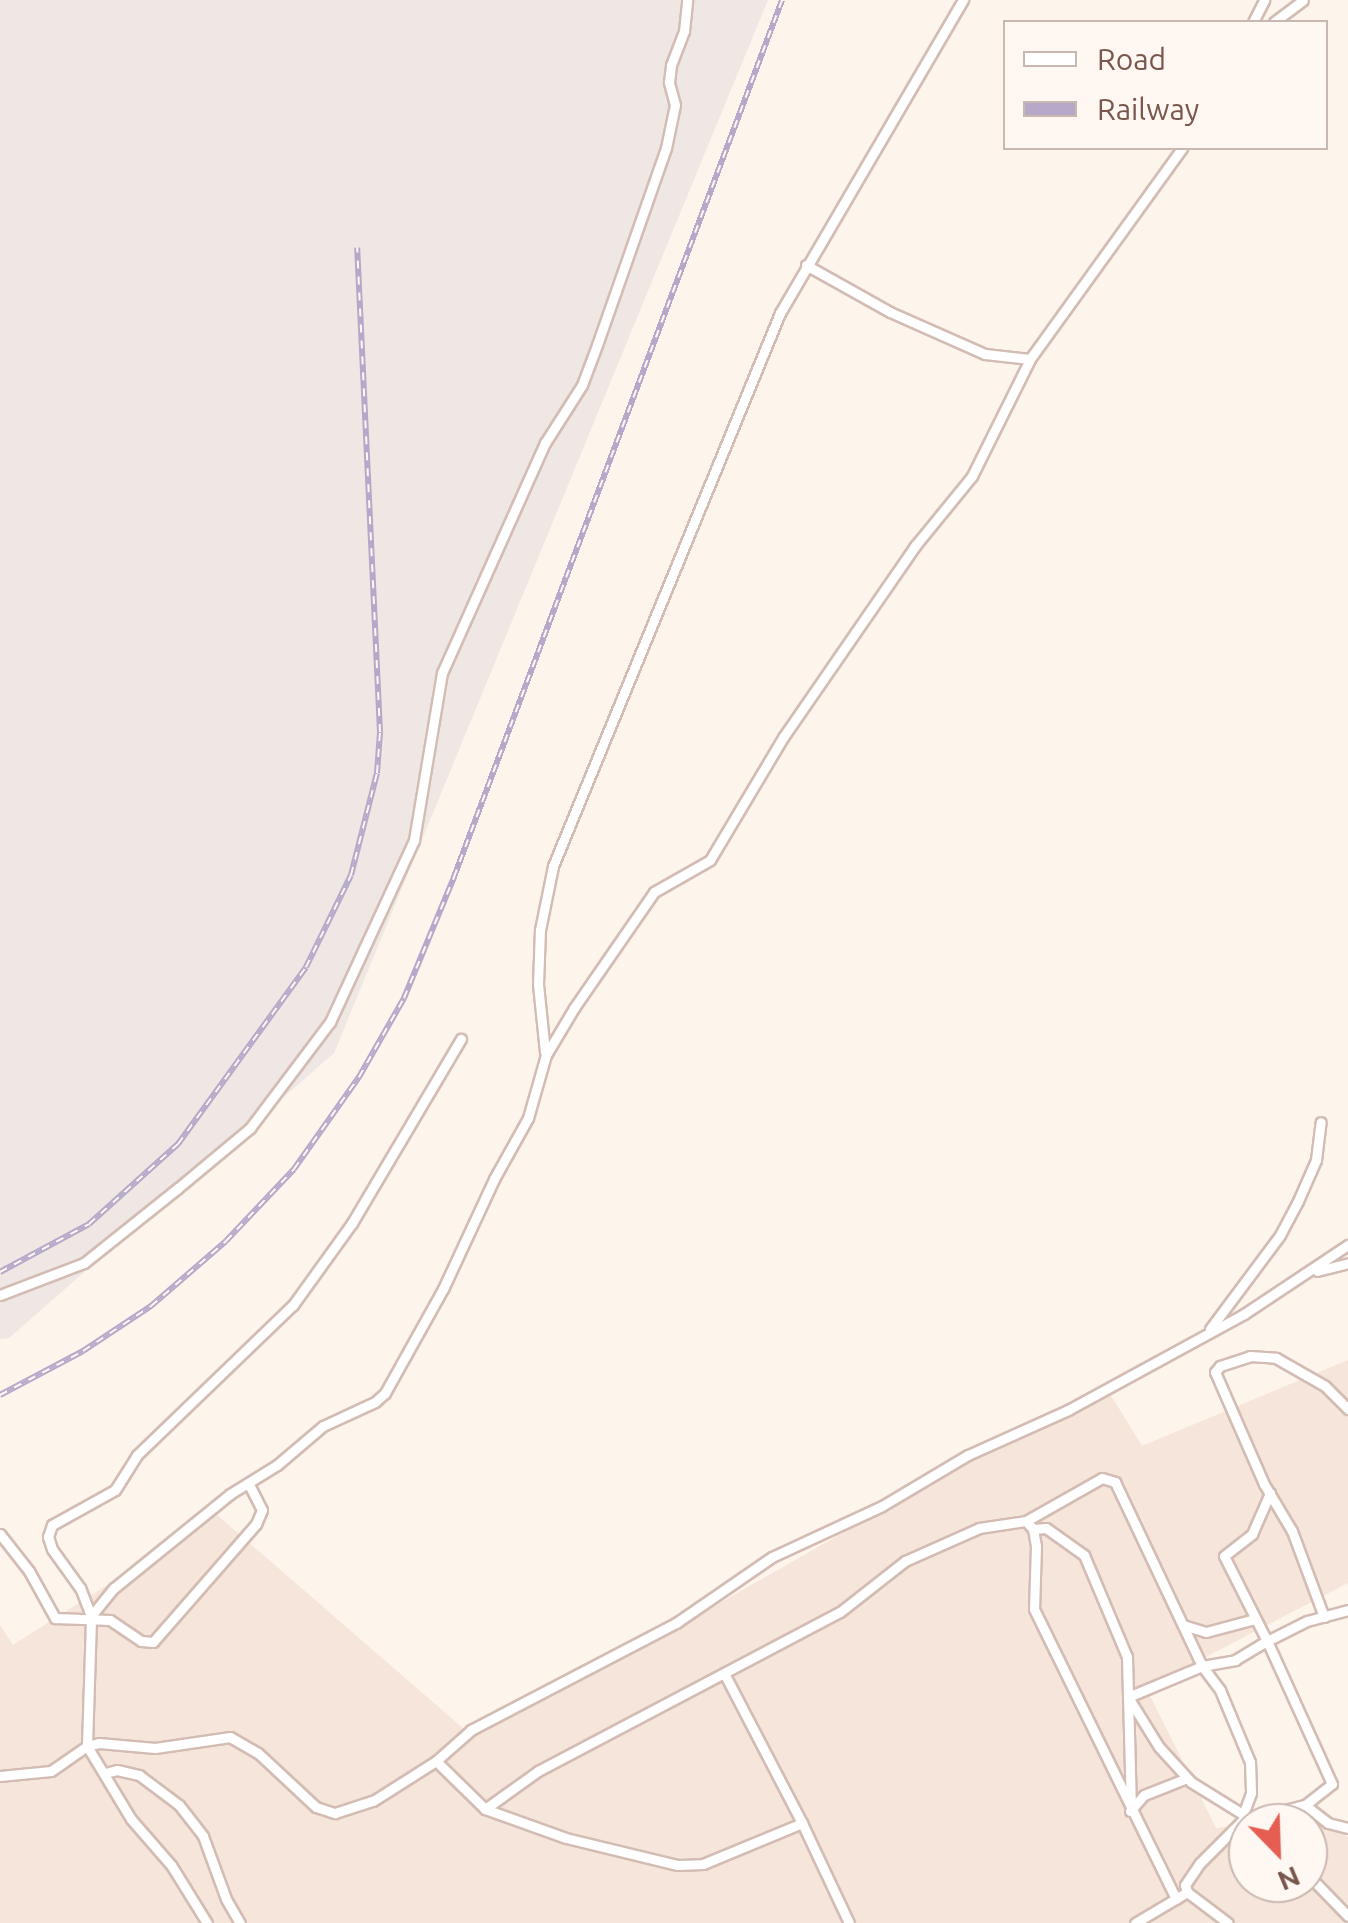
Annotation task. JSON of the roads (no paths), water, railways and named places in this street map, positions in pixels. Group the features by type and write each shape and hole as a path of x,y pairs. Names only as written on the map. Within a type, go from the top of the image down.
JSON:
{"street":[{"path":"0,1295 84,1263 178,1188 250,1128 330,1022 414,840 442,673 545,443 582,384 660,166 675,106 669,82 671,64 684,31 687,0"},
{"path":"546,1055 538,984 540,930 553,866 780,313 963,0"},
{"path":"1277,20 1303,0"},
{"path":"91,1616 142,1565 230,1494 250,1484 323,1426 376,1402 396,1378 528,1118 546,1055 642,905 654,892 710,860 784,736 916,546 972,476 1030,358 1181,150"},
{"path":"806,265 890,312 985,354 1030,358"},
{"path":"208,1923 171,1865 130,1819 87,1746 91,1616 80,1588 52,1550 52,1526 115,1490 137,1455 293,1305 352,1223 461,1039"},
{"path":"1205,1335 1280,1235 1316,1160 1321,1122"},
{"path":"0,1776 51,1771 87,1746 155,1748 230,1738 258,1753 316,1807 336,1813 374,1801 436,1761 471,1730 676,1622 772,1556 882,1506 968,1455 1068,1410 1313,1272 1348,1245"},
{"path":"1313,1272 1348,1263"},
{"path":"1324,1617 1292,1531 1270,1493 1218,1384 1216,1372 1220,1366 1250,1356 1276,1358 1325,1386 1348,1409"},
{"path":"1030,1525 1110,1478 1202,1666 1220,1690 1250,1762 1251,1803"},
{"path":"0,1534 55,1618 91,1616 110,1620 148,1643 162,1636 260,1516 250,1484"},
{"path":"1270,1493 1252,1534 1224,1556 1332,1784 1307,1803"},
{"path":"485,1809 538,1771 840,1612 905,1560 979,1528 1030,1525 1046,1528 1084,1556 1128,1657 1130,1811"},
{"path":"1030,1525 1034,1609 1176,1899"},
{"path":"1128,1697 1202,1666 1235,1660 1267,1641 1348,1610"},
{"path":"1183,1626 1206,1632 1255,1618"},
{"path":"724,1675 802,1823 849,1923"},
{"path":"1128,1697 1159,1747 1187,1778 1228,1806"},
{"path":"436,1761 485,1809 566,1838 678,1866 703,1864 802,1823"},
{"path":"104,1773 117,1770 139,1775 179,1805 203,1836 226,1899 240,1923"},
{"path":"1130,1811 1144,1795 1187,1778"},
{"path":"1228,1835 1185,1885 1187,1892 1228,1923"},
{"path":"1134,1923 1154,1920 1187,1892"},
{"path":"1328,1896 1348,1916"}],"railway":[{"path":"0,1395 83,1351 151,1306 226,1241 294,1169 359,1077 404,998 454,877 782,0"},
{"path":"0,1272 89,1224 178,1144 306,967 351,875 377,773 380,732 357,248"}]}
